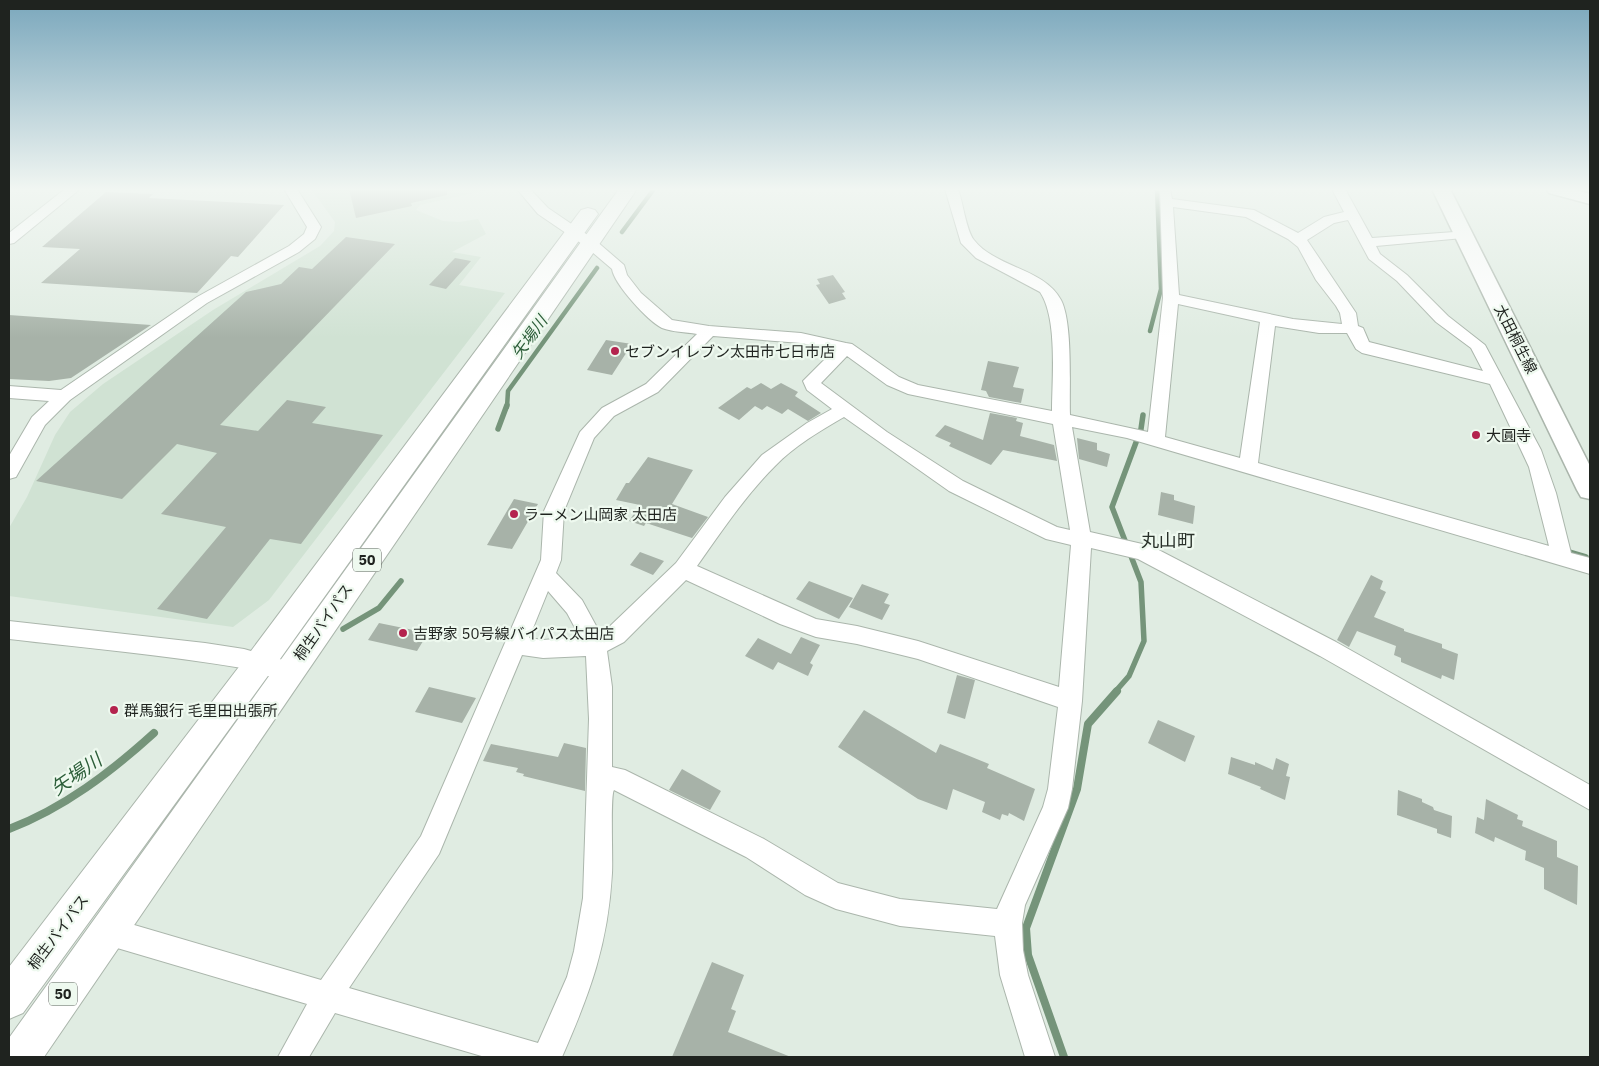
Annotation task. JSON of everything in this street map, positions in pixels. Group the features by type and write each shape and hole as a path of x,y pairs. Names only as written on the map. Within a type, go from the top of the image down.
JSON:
{"highway":[{"name":"桐生バイパス","path":"9,999 259,664 581,239"},
{"name":"桐生バイパス","path":"20,1057 289,671 581,239"}],"main road":[{"name":"太田桐生線","path":"1465,239 1590,490"}],"street":[{"path":"9,472 38,422 64,396 202,300 303,243 307,239"},
{"path":"583,239 619,268 620,275 636,296 667,324 710,331 802,338 846,348 893,381 914,390 1127,432 1590,566"},
{"path":"966,239 977,252 1001,267 1033,280 1046,289 1054,301 1059,319 1061,344 1061,418 1070,461 1081,540 1070,700 1060,789 1054,808 1012,904 1008,923 1009,950 1014,975 1040,1057"},
{"path":"1152,439 1171,298 1168,239"},
{"path":"1298,239 1304,245 1324,280 1348,313 1350,328"},
{"path":"1364,239 1374,256 1402,278 1442,318 1476,345 1496,380 1533,454 1545,485 1558,544 1563,558"},
{"path":"1366,243 1412,239"},
{"path":"1171,298 1268,320 1338,330 1350,328 1358,332 1362,345 1368,349 1496,380"},
{"path":"1248,466 1268,320"},
{"path":"293,1057 327,996 357,948 430,845 551,560 554,511 562,499 586,436 608,412 652,388 710,331"},
{"path":"846,348 812,381 813,386 956,486 1053,534 1108,543 1144,552 1328,649 1590,798"},
{"path":"9,392 64,396"},
{"path":"515,645 542,649 595,646 616,635 682,569 736,497 769,460 812,427 844,409"},
{"path":"682,569 788,618 816,628 857,635 918,650 1070,700"},
{"path":"544,576 562,588 569,596 595,646 601,711 598,860 589,946 582,977 547,1057"},
{"path":"9,630 205,653 289,671"},
{"path":"600,779 616,778 756,849 802,880 837,896 875,907 945,919 1008,923"},
{"path":"107,931 535,1057"}],"shaded area":[{"path":"327,239 477,239 452,252 481,257 459,285 505,293 269,600 233,627 9,596 9,528 27,497 55,435 70,412 103,384 213,310 320,246"}],"building":[{"path":"52,239 254,239 238,257 231,256 197,293 41,283 80,249 42,247"},
{"path":"344,239 395,244 220,425 258,431 287,400 326,407 312,423 383,435 301,544 270,539 207,619 157,609 226,527 161,514 217,453 177,444 122,499 36,481 246,292 281,284 299,267 312,269"},
{"path":"455,258 471,261 446,289 429,285"},
{"path":"833,275 845,292 842,293 846,299 829,304 816,285 820,284 817,279"},
{"path":"9,315 151,325 71,378 49,381 9,379"},
{"path":"606,340 632,344 612,375 587,370"},
{"path":"988,361 1019,367 1013,387 1024,389 1021,403 989,397 986,391 981,390"},
{"path":"761,383 771,389 781,383 798,392 795,396 821,413 808,421 788,409 782,414 767,406 762,410 755,406 739,420 718,408 747,387 751,389"},
{"path":"990,413 1017,418 1016,421 1023,423 1020,436 1054,445 1057,461 1003,450 991,465 949,446 951,443 935,436 945,425 983,440"},
{"path":"1077,438 1097,443 1097,450 1110,454 1107,467 1079,459"},
{"path":"648,457 693,470 672,504 708,517 692,538 646,523 644,526 629,521 640,505 616,500 626,483 629,483"},
{"path":"1161,492 1174,495 1174,500 1195,506 1193,524 1158,515"},
{"path":"514,499 538,504 512,549 487,545"},
{"path":"640,552 664,561 653,575 630,565"},
{"path":"1371,575 1383,581 1380,589 1386,592 1374,617 1404,629 1404,631 1442,644 1442,648 1458,654 1454,680 1442,675 1441,679 1401,662 1401,658 1394,655 1396,646 1357,631 1349,647 1337,640"},
{"path":"809,581 853,598 839,619 796,599"},
{"path":"862,584 889,594 884,603 890,605 882,620 849,607"},
{"path":"379,623 428,633 417,651 368,640"},
{"path":"801,637 820,645 810,663 813,665 808,676 778,662 773,670 745,656 758,638 791,654"},
{"path":"957,675 975,680 965,719 947,713"},
{"path":"429,687 476,698 462,723 415,712"},
{"path":"864,710 936,753 940,744 989,764 987,768 1035,789 1024,821 1009,813 1008,816 1002,814 1000,820 982,812 985,802 953,789 947,810 918,799 838,747"},
{"path":"1158,720 1195,736 1185,762 1148,743"},
{"path":"564,743 586,748 585,791 523,776 524,774 516,772 518,768 483,761 491,744 558,757"},
{"path":"1231,757 1255,765 1255,762 1273,770 1276,758 1289,764 1286,776 1290,777 1285,800 1260,789 1261,787 1228,774"},
{"path":"682,769 721,791 710,810 669,790"},
{"path":"1398,790 1422,799 1422,802 1433,807 1434,810 1452,816 1451,838 1437,833 1437,829 1397,815"},
{"path":"1486,799 1518,815 1517,819 1523,821 1522,826 1557,841 1557,857 1578,866 1577,905 1544,889 1544,868 1525,860 1526,851 1495,837 1494,842 1475,833 1477,817 1484,820"},
{"path":"712,962 744,975 731,1009 736,1011 728,1032 791,1057 672,1057"}],"waterway":[{"path":"1150,331 1161,289 1159,239"},
{"name":"矢場川","path":"507,407 508,391 597,268"},
{"name":"矢場川","path":"498,429 507,405"},
{"path":"1115,692 1129,676 1144,641 1141,582 1112,507 1141,429 1143,415"},
{"path":"1569,552 1586,557"},
{"name":"矢場川","path":"343,629 379,608 401,581"},
{"path":"1064,1057 1028,955 1026,928 1077,789 1088,724 1117,691"},
{"name":"矢場川","path":"9,829 68,800 121,762 154,733"}],"place":[{"name":"セブンイレブン太田市七日市店","path":"615,351"},
{"name":"大圓寺","path":"1476,435"},
{"name":"ラーメン山岡家 太田店","path":"514,514"},
{"name":"吉野家 50号線バイパス太田店","path":"403,633"},
{"name":"群馬銀行 毛里田出張所","path":"114,710"}],"district":[{"name":"丸山町","path":"1168,540"}]}
